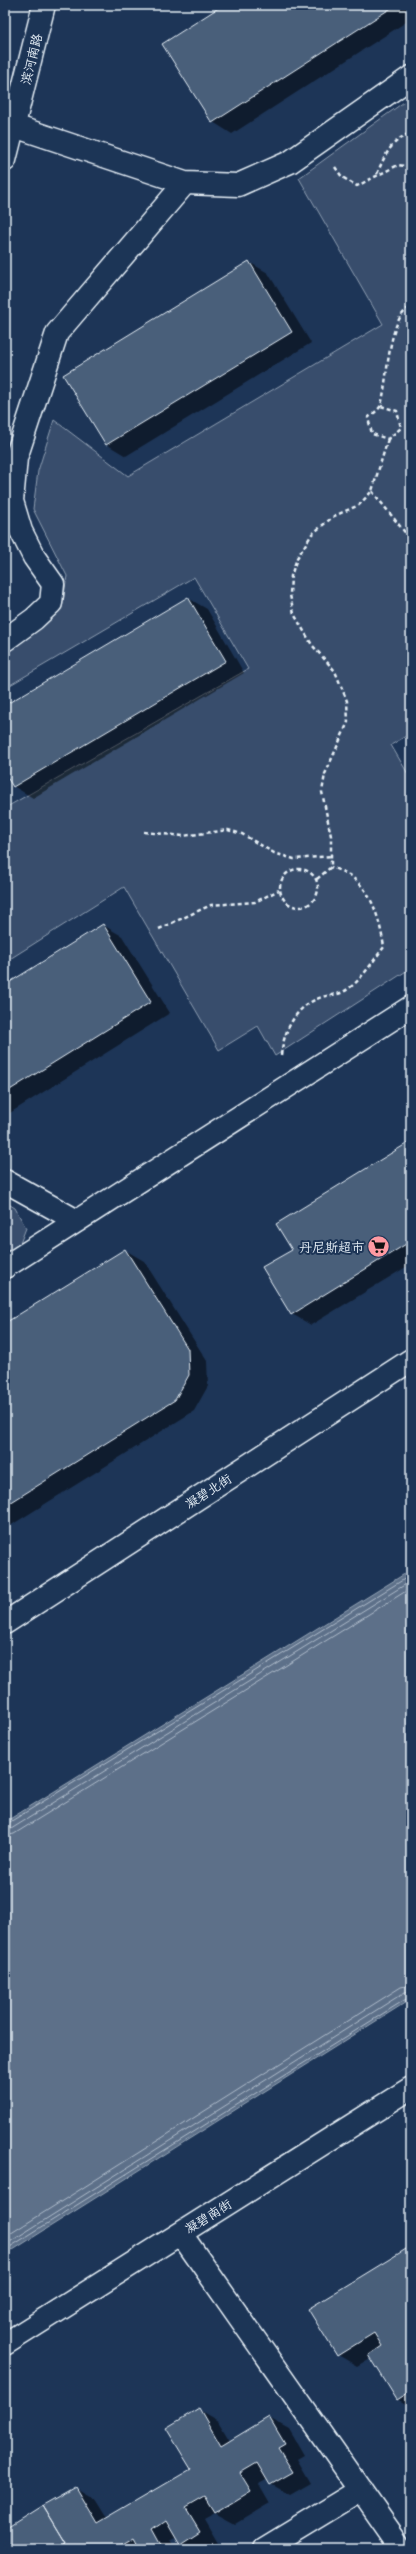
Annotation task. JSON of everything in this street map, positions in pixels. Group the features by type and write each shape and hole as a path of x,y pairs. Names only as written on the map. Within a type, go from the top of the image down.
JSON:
{"street":[{"name":"滨河南路","path":"5,160 44,5"},
{"path":"14,126 185,182 238,185 290,162 411,77"},
{"path":"5,640 34,619 51,603 53,584 21,531 12,501 16,458 57,333 185,182"},
{"path":"5,1267 411,1007"},
{"path":"5,1181 77,1221"},
{"name":"凝碧北街","path":"5,1622 411,1360"},
{"name":"凝碧南街","path":"5,2344 411,2088"},
{"path":"181,2234 402,2549"},
{"path":"264,2549 361,2490"}],"path":[{"path":"377,175 386,152 403,136 411,133"},
{"path":"318,142 342,177 357,186 398,165 411,167"},
{"path":"388,439 372,434 368,418 381,406 390,360 390,344 396,321 411,307"},
{"path":"317,879 331,867 331,836 322,792 325,774 348,722 347,701 335,671 312,645 294,614 290,595 291,576 297,558 312,534 334,516 359,505 372,491 388,439 401,428 397,411 381,406"},
{"path":"372,491 411,540"},
{"path":"144,832 183,836 228,830 242,834 274,853 294,859 332,856"},
{"path":"276,1093 283,1039 298,1010 321,997 343,992 359,979 384,947 380,919 366,894 353,877 331,867"},
{"path":"293,869 306,870 317,879 318,893 310,904 297,908 285,902 279,890 282,877 293,869"},
{"path":"159,929 210,905 255,902 279,890"}],"shaded area":[{"path":"411,97 411,733 391,745 411,779 411,968 275,1056 258,1026 219,1050 124,887 5,962 5,808 248,669 194,577 5,688 5,651 62,608 67,576 33,509 38,471 54,420 128,476 383,324 299,178"},
{"path":"5,1202 15,1208 26,1228 19,1246 5,1256"}],"water":[{"path":"411,1570 411,1999 5,2255 5,1822"}],"building":[{"path":"223,5 396,5 212,123 162,44"},
{"path":"249,261 292,332 106,445 63,375"},
{"path":"188,597 226,661 13,787 5,774 5,705"},
{"path":"103,924 151,1002 5,1093 5,985"},
{"path":"411,1141 411,1241 291,1315 262,1267 292,1250 276,1224"},
{"path":"125,1249 188,1349 189,1375 175,1400 5,1506 5,1323"},
{"path":"411,2246 411,2391 397,2400 369,2355 382,2346 374,2333 337,2356 308,2309"},
{"path":"199,2408 221,2446 269,2417 285,2444 278,2448 293,2472 270,2485 257,2463 240,2473 251,2491 215,2513 205,2497 186,2508 200,2531 180,2544 166,2520 153,2529 164,2549 139,2549 133,2538 114,2549 56,2549 66,2543 43,2505 75,2487 97,2524 191,2469 166,2428"},
{"path":"43,2505 66,2543 56,2549 5,2549 5,2529"}],"place":[{"name":"丹尼斯超市","path":"379,1247"}]}
